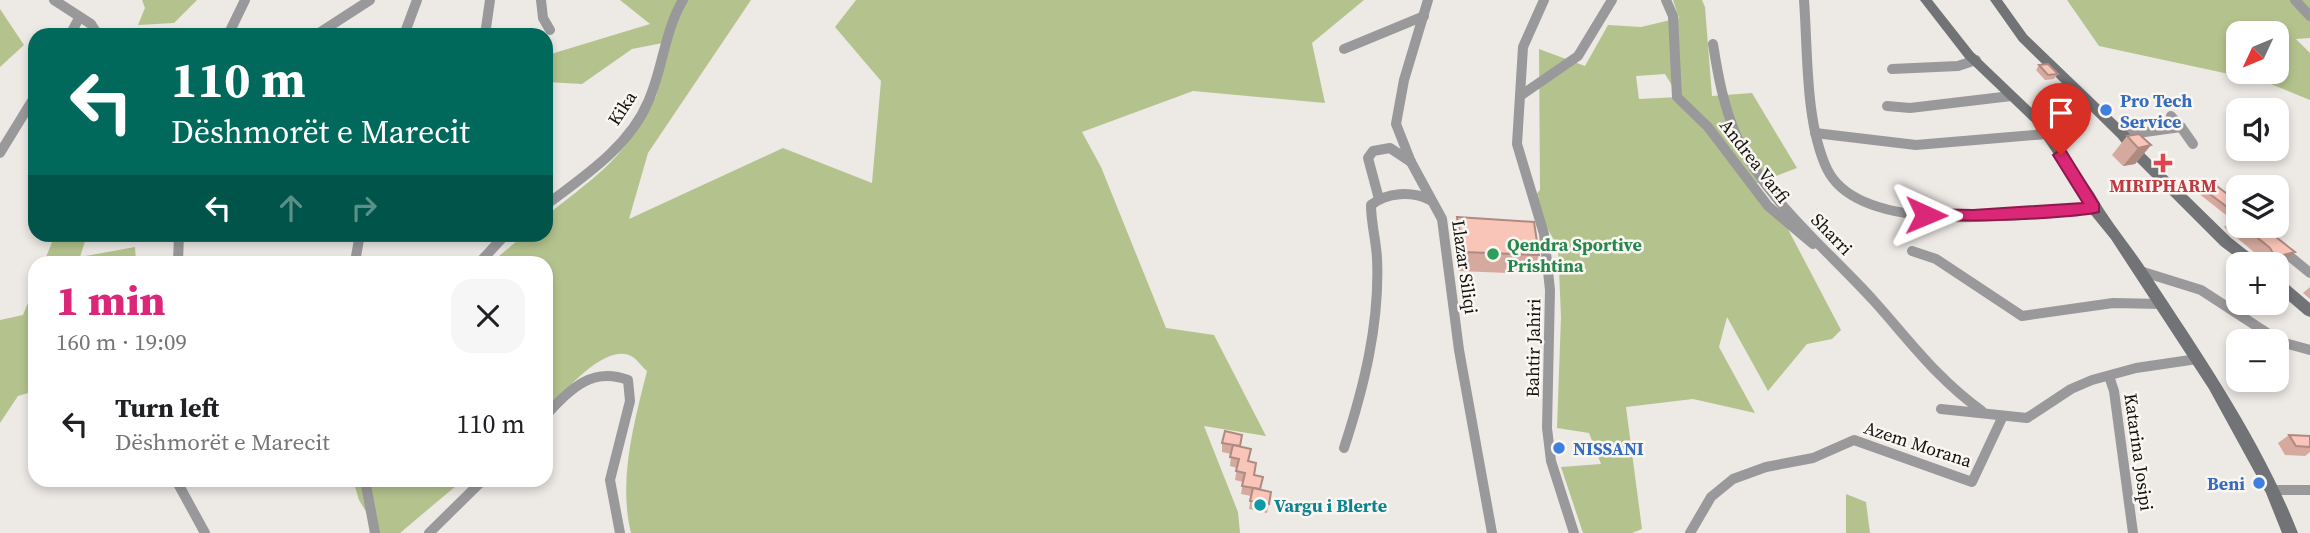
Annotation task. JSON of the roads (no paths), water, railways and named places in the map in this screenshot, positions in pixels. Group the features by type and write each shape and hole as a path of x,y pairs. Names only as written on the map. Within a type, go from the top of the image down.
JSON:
{"street":[{"path":"54,0 94,28"},
{"path":"230,28 245,0"},
{"path":"327,28 370,0"},
{"path":"407,28 417,0"},
{"path":"486,28 490,0"},
{"path":"541,0 543,18 549,28"},
{"name":"Kika","path":"553,200 600,164 642,112 648,102 674,15 684,0"},
{"name":"Llazar Siliqi","path":"1429,0 1404,80 1396,124 1411,162 1443,219 1459,350 1492,533"},
{"name":"Bahtir Jahiri","path":"1544,0 1523,47 1517,144 1550,290 1547,428 1551,461 1574,533"},
{"path":"1520,96 1578,56 1612,0"},
{"name":"Andrea Varfi","path":"1666,0 1673,16 1677,97 1704,121 1762,202 1796,234 1822,249"},
{"path":"1804,0 1815,133 1832,177 1850,196 1890,210 1926,215 2094,208"},
{"path":"1926,0 1944,26 2011,96 2025,107 2089,196 2094,208 2140,271 2197,359 2273,489 2290,533"},
{"path":"1996,0 2023,38 2239,252"},
{"path":"2295,0 2310,16"},
{"path":"1344,49 1423,16"},
{"path":"74,28 79,18"},
{"name":"Sharri","path":"1713,44 1722,96 1743,148 1783,204 1822,249 1873,300 1931,373 1954,393 1982,411"},
{"path":"1892,69 1966,65 1976,60"},
{"path":"1886,106 1910,108 2011,96"},
{"path":"0,153 28,107"},
{"path":"2171,116 2193,145"},
{"path":"2123,135 2181,127"},
{"path":"1815,133 1916,145 2046,134"},
{"path":"1379,199 1368,158 1373,151 1390,148 1411,162"},
{"path":"1344,448 1362,396 1371,348 1377,258 1371,205 1379,199 1419,195 1432,201"},
{"path":"1443,219 1455,225"},
{"path":"2280,247 2310,273"},
{"path":"1912,251 1936,259 2022,316 2113,303 2162,304"},
{"path":"2140,271 2201,290 2281,342 2310,350"},
{"path":"2289,293 2310,311"},
{"path":"1941,409 1982,411 2002,418 2027,418 2038,414 2056,397 2109,376 2143,366 2197,359"},
{"path":"553,408 585,378 600,373 628,380 632,388 630,405 619,432 609,481 620,533"},
{"name":"Katarina Josipi","path":"2109,376 2114,391 2133,533"},
{"name":"Azem Morana","path":"1690,533 1711,497 1733,479 1766,467 1813,458 1854,440 1968,483 1972,482 2002,418"},
{"path":"180,487 205,533"},
{"path":"366,487 375,533"},
{"path":"429,533 476,487"},
{"path":"2273,489 2310,491"}],"place":[{"name":"Pro Tech Service","path":"2106,110"},
{"name":"MIRIPHARM","path":"2163,163"},
{"name":"Qendra Sportive Prishtina","path":"1493,254"},
{"name":"NISSANI","path":"1559,448"},
{"name":"Beni","path":"2259,483"},
{"name":"Vargu i Blerte","path":"1260,505"}]}
